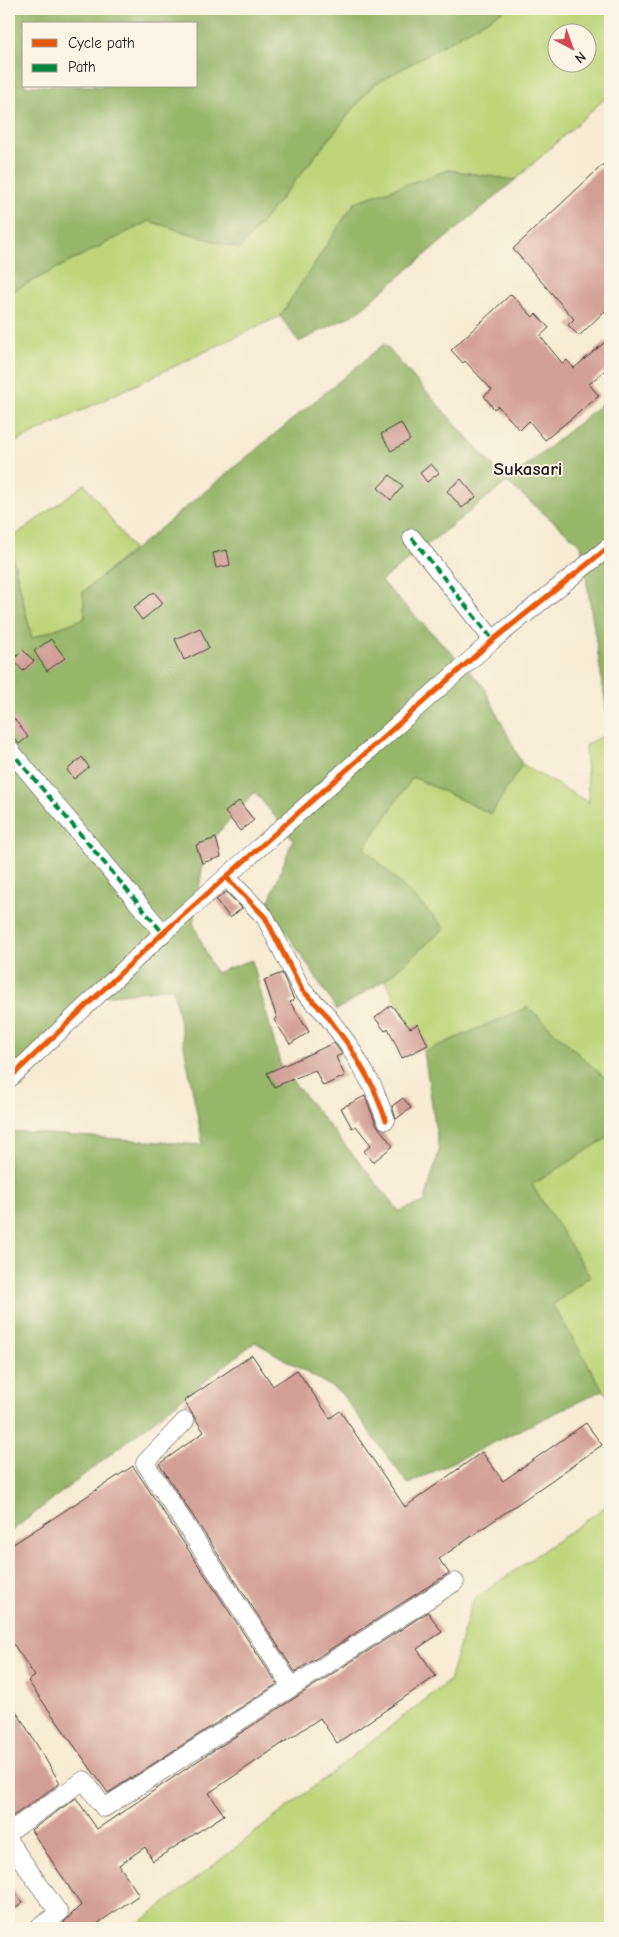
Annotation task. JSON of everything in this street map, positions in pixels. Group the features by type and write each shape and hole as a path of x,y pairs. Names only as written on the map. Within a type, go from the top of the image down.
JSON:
{"street":[{"path":"412,538 492,640"},
{"path":"9,1080 162,933 492,640 610,546"},
{"path":"9,749 162,933"},
{"path":"226,877 265,917 302,990 325,1013 350,1047 373,1087 386,1120"},
{"path":"185,1421 145,1463 292,1687"},
{"path":"9,1832 84,1780 104,1808 455,1582"},
{"path":"9,1842 60,1913 38,1928"}],"green space":[{"path":"9,9 506,9 372,86 240,249 149,221 9,293"},
{"path":"506,9 610,9 610,94 515,180 448,170 355,202 280,316 9,445 9,293 149,221 240,249 372,86"},
{"path":"448,170 515,180 356,313 299,342 280,316 355,202"},
{"path":"384,344 507,482 381,581 483,685 522,764 491,814 413,777 364,848 445,928 385,980 337,1010 268,904 293,839 255,792 206,846 193,923 215,973 252,960 281,1067 399,1211 424,1202 439,1151 424,1052 528,1007 610,1083 610,1136 532,1185 590,1276 553,1305 603,1390 408,1484 340,1392 255,1342 9,1533 9,1131 203,1145 173,988 87,998 9,1086 9,544 32,638 85,618 83,592"},
{"path":"610,397 610,732 581,545 507,482"},
{"path":"85,484 133,549 83,592 85,618 32,638 9,540"},
{"path":"610,732 610,1083 528,1007 424,1052 385,980 445,928 364,848 413,777 491,814 522,764 589,803 585,745"},
{"path":"610,1136 610,1398 603,1390 553,1305 589,1276 532,1185"},
{"path":"610,1498 610,1928 133,1928 449,1681 473,1600 605,1507"}],"building":[{"path":"610,158 610,306 579,336 568,325 574,319 513,249"},
{"path":"511,294 533,317 536,314 549,328 540,336 563,364 567,360 574,368 610,338 610,366 589,384 599,396 545,440 529,421 520,430 498,406 494,409 484,396 492,390 465,361 463,363 451,350"},
{"path":"401,423 410,440 391,451 381,434"},
{"path":"431,464 439,473 427,482 420,473"},
{"path":"390,475 403,486 391,500 378,488"},
{"path":"461,479 476,497 462,508 447,491"},
{"path":"227,550 230,565 216,568 213,553"},
{"path":"154,592 163,603 142,620 133,608"},
{"path":"200,628 209,648 184,660 175,639"},
{"path":"51,639 65,658 47,671 34,651"},
{"path":"23,650 34,661 23,671 13,660"},
{"path":"9,712 28,737 19,744 9,732"},
{"path":"82,757 89,767 74,779 67,770"},
{"path":"239,801 254,820 240,831 225,812"},
{"path":"216,838 221,857 202,863 196,845"},
{"path":"226,892 242,908 230,918 216,900"},
{"path":"282,973 294,1000 290,1002 309,1032 290,1044 274,1020 277,1018 264,980"},
{"path":"391,1005 410,1028 418,1024 428,1045 402,1058 388,1028 385,1031 375,1018"},
{"path":"334,1043 342,1054 336,1057 345,1076 323,1086 315,1070 274,1087 267,1073"},
{"path":"365,1096 376,1124 393,1146 373,1162 364,1151 371,1145 356,1126 352,1128 341,1108"},
{"path":"403,1098 411,1108 396,1119 392,1106"},
{"path":"252,1355 273,1386 297,1370 330,1418 340,1411 405,1507 482,1452 503,1481 586,1423 602,1445 439,1559 449,1573 295,1672 159,1464 204,1432 184,1401"},
{"path":"133,1466 277,1684 108,1793 28,1681 35,1676 14,1645 9,1648 9,1547"},
{"path":"428,1612 442,1632 417,1649 436,1676 337,1743 320,1718 209,1793 224,1815 153,1861 145,1847 119,1865 139,1895 91,1928 69,1928 64,1922 81,1905 31,1830 76,1798 97,1829 208,1754"},
{"path":"9,1699 60,1783 9,1819"},
{"path":"9,1885 23,1902 9,1914"}],"marked path":[{"path":"412,538 493,640"},
{"path":"9,749 163,933"}],"cycle path":[{"path":"9,1079 163,933 493,640 610,546"},
{"path":"226,877 265,917 302,990 325,1013 350,1047 373,1087 386,1120"}],"district":[{"name":"Sukasari","path":"528,469"}]}
